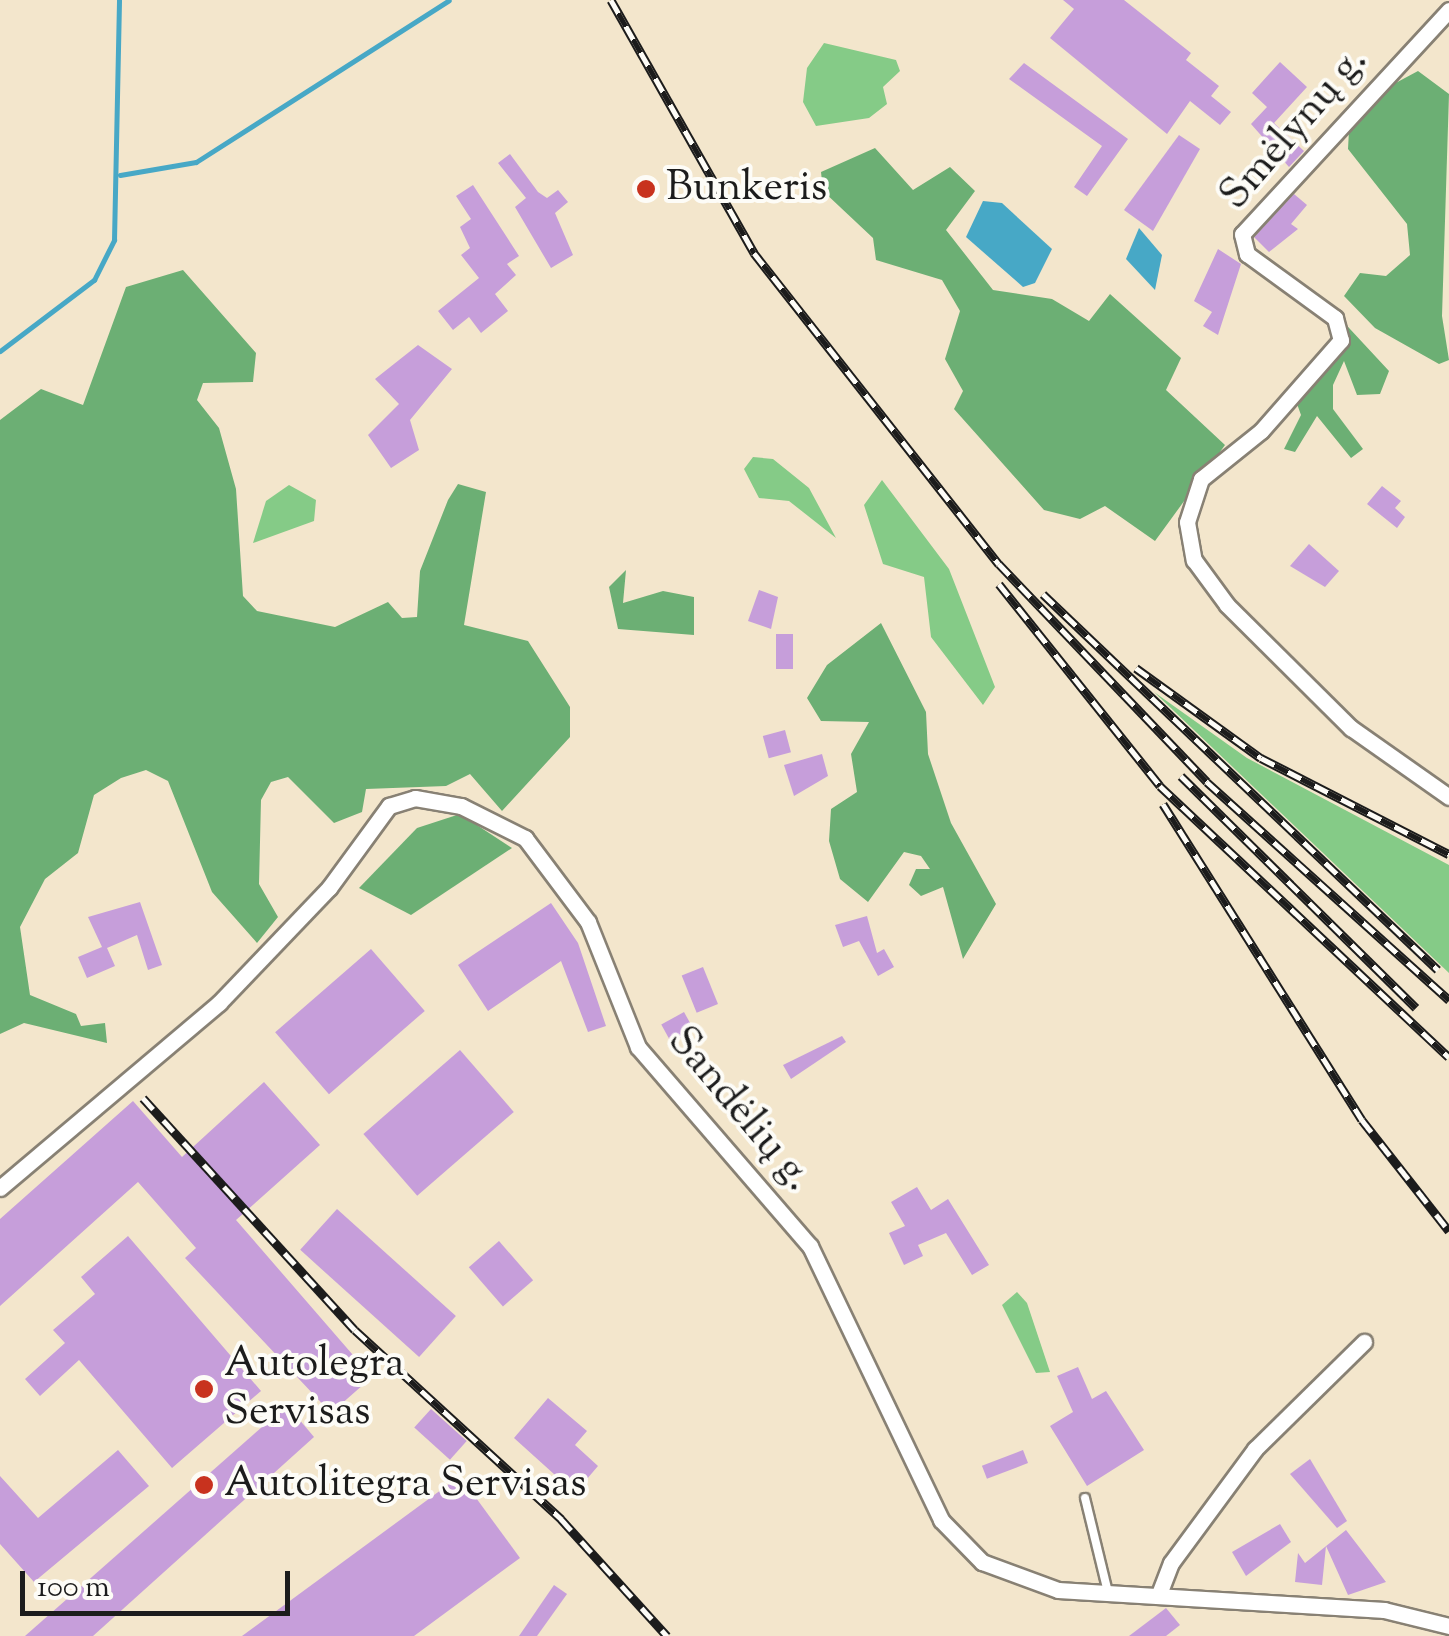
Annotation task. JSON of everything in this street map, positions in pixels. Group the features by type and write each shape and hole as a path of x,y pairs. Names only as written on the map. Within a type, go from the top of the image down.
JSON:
{"street":[{"name":"Smėlynų g.","path":"1449,10 1242,234 1246,254 1340,326 1334,350 1290,402 1201,479 1188,542 1227,604 1335,713 1449,797"},
{"name":"Sandėlių g.","path":"0,1188 220,1003 320,899 389,806 415,798 461,806 525,838 588,922 638,1047 810,1246 956,1540 1013,1580 1108,1592 1384,1610 1449,1626"},
{"path":"1159,1594 1171,1562 1255,1449 1364,1342"}],"lane":[{"path":"1085,1498 1108,1592"}],"green space":[{"path":"824,43 896,60 900,71 883,87 887,104 869,118 816,126 803,102 807,68"},
{"path":"1418,71 1449,94 1442,316 1449,360 1439,364 1375,328 1344,296 1360,273 1386,276 1410,255 1407,224 1348,149 1349,130 1390,86"},
{"path":"875,148 913,190 950,167 975,191 946,230 993,290 1052,299 1089,321 1110,294 1181,358 1166,390 1225,445 1155,541 1105,506 1080,519 1044,510 954,409 963,391 945,359 960,311 942,280 876,260 873,238 823,191 821,172"},
{"path":"183,270 256,353 253,382 203,383 197,400 219,428 236,489 243,596 257,611 335,627 388,602 402,618 417,617 420,571 448,500 458,484 486,492 464,625 528,641 570,707 570,737 502,811 470,774 446,786 366,789 362,812 334,823 288,777 271,782 261,800 259,884 278,917 257,943 212,892 168,781 146,770 121,778 94,795 78,853 45,879 20,927 30,995 76,1014 81,1026 105,1023 107,1043 24,1023 0,1034 0,420 41,389 83,405 126,287"},
{"path":"1337,315 1389,371 1380,394 1357,395 1344,361 1333,385 1333,409 1363,449 1351,458 1317,416 1295,452 1284,449 1301,415 1292,390 1336,334"},
{"path":"753,457 773,459 809,488 836,538 789,501 759,498 744,469"},
{"path":"882,480 949,569 995,687 983,705 931,637 924,577 883,564 864,505"},
{"path":"289,485 316,500 314,521 253,543 266,501"},
{"path":"626,570 623,603 663,591 694,597 694,635 618,629 609,587"},
{"path":"881,623 926,712 928,754 951,823 996,904 963,959 943,887 921,896 909,885 916,869 930,869 921,856 904,852 868,902 840,879 829,841 831,809 857,792 851,754 869,722 821,721 807,698 827,665"},
{"path":"1154,692 1247,758 1449,865 1449,973"},
{"path":"460,814 512,848 411,915 359,888 417,828"},
{"path":"1017,1292 1027,1303 1050,1372 1036,1373 1002,1305"}],"water":[{"path":"983,201 1002,203 1052,249 1035,283 1023,287 966,237"},
{"path":"1139,228 1162,255 1155,290 1126,259"}],"building":[{"path":"1063,0 1124,0 1191,53 1186,60 1219,86 1211,96 1231,112 1220,125 1190,101 1167,134 1050,38 1074,9"},
{"path":"1280,62 1307,87 1274,123 1304,151 1289,167 1251,124 1267,107 1252,93"},
{"path":"1024,63 1128,139 1087,196 1074,187 1102,146 1009,79"},
{"path":"1179,135 1200,149 1153,231 1124,210"},
{"path":"510,154 538,192 547,198 558,190 568,202 555,213 573,255 551,268 515,207 526,198 498,163"},
{"path":"473,185 519,256 507,264 516,275 495,294 508,311 481,333 469,317 453,330 438,311 479,278 461,255 470,248 460,227 471,219 456,196"},
{"path":"1294,194 1307,205 1291,224 1298,229 1269,252 1254,237"},
{"path":"1218,249 1241,264 1218,335 1203,326 1212,312 1194,301"},
{"path":"418,345 452,369 410,420 419,450 391,468 368,435 399,404 375,379"},
{"path":"1382,486 1401,501 1395,508 1405,517 1397,528 1367,504"},
{"path":"1309,544 1339,571 1325,587 1290,566"},
{"path":"759,590 778,597 771,629 748,621"},
{"path":"776,634 793,634 793,669 776,669"},
{"path":"785,730 791,752 769,758 763,736"},
{"path":"822,754 828,776 794,796 784,765"},
{"path":"140,902 162,965 148,970 137,935 107,948 115,966 87,978 78,957 102,947 88,917"},
{"path":"551,903 578,943 606,1026 588,1032 561,961 488,1011 458,965"},
{"path":"867,916 877,953 884,949 894,967 878,976 859,941 843,947 835,925"},
{"path":"371,949 425,1011 329,1094 275,1032"},
{"path":"703,967 718,1004 697,1013 682,976"},
{"path":"684,1012 694,1030 671,1043 661,1025"},
{"path":"842,1036 846,1042 791,1079 783,1065"},
{"path":"460,1050 514,1112 417,1196 363,1134"},
{"path":"264,1082 320,1145 236,1220 372,1377 331,1413 185,1258 196,1248 138,1182 0,1306 0,1219 133,1101 182,1157"},
{"path":"917,1187 931,1210 948,1199 989,1265 972,1275 946,1233 918,1245 923,1256 904,1265 889,1233 905,1226 891,1202"},
{"path":"337,1209 456,1316 419,1357 300,1250"},
{"path":"128,1236 261,1391 172,1468 79,1360 40,1396 25,1379 65,1343 53,1330 95,1294 81,1277"},
{"path":"499,1241 533,1280 503,1306 469,1267"},
{"path":"1078,1367 1092,1399 1106,1391 1144,1450 1087,1486 1050,1426 1073,1412 1057,1376"},
{"path":"548,1398 587,1431 575,1445 598,1466 575,1493 514,1438"},
{"path":"287,1405 314,1437 93,1636 25,1636"},
{"path":"431,1409 467,1441 450,1460 414,1428"},
{"path":"118,1450 149,1486 34,1582 0,1544 0,1476 38,1518"},
{"path":"1023,1450 1028,1463 987,1479 982,1466"},
{"path":"1310,1459 1347,1521 1337,1528 1290,1474"},
{"path":"460,1476 520,1558 414,1636 242,1636"},
{"path":"1280,1524 1291,1542 1246,1576 1232,1552"},
{"path":"1346,1530 1386,1582 1348,1595 1326,1546"},
{"path":"1326,1546 1322,1585 1295,1582 1298,1553 1305,1563"},
{"path":"554,1585 567,1594 537,1636 519,1636"},
{"path":"1166,1608 1180,1625 1166,1636 1129,1636"}],"waterway":[{"path":"0,351 94,280 114,240 119,0"},
{"path":"120,175 196,162 449,0"}],"railway":[{"path":"611,0 754,253 999,564 1207,782 1449,1000"},
{"path":"999,584 1160,786 1449,1057"},
{"path":"1043,594 1438,970"},
{"path":"1136,668 1261,758 1449,854"},
{"path":"1181,776 1416,1008"},
{"path":"1163,804 1362,1120 1449,1231"},
{"path":"143,1098 355,1330 561,1519 667,1636"}],"place":[{"name":"Bunkeris","path":"646,189"},
{"name":"Autolegra Servisas","path":"204,1389"},
{"name":"Autolitegra Servisas","path":"204,1485"}]}
